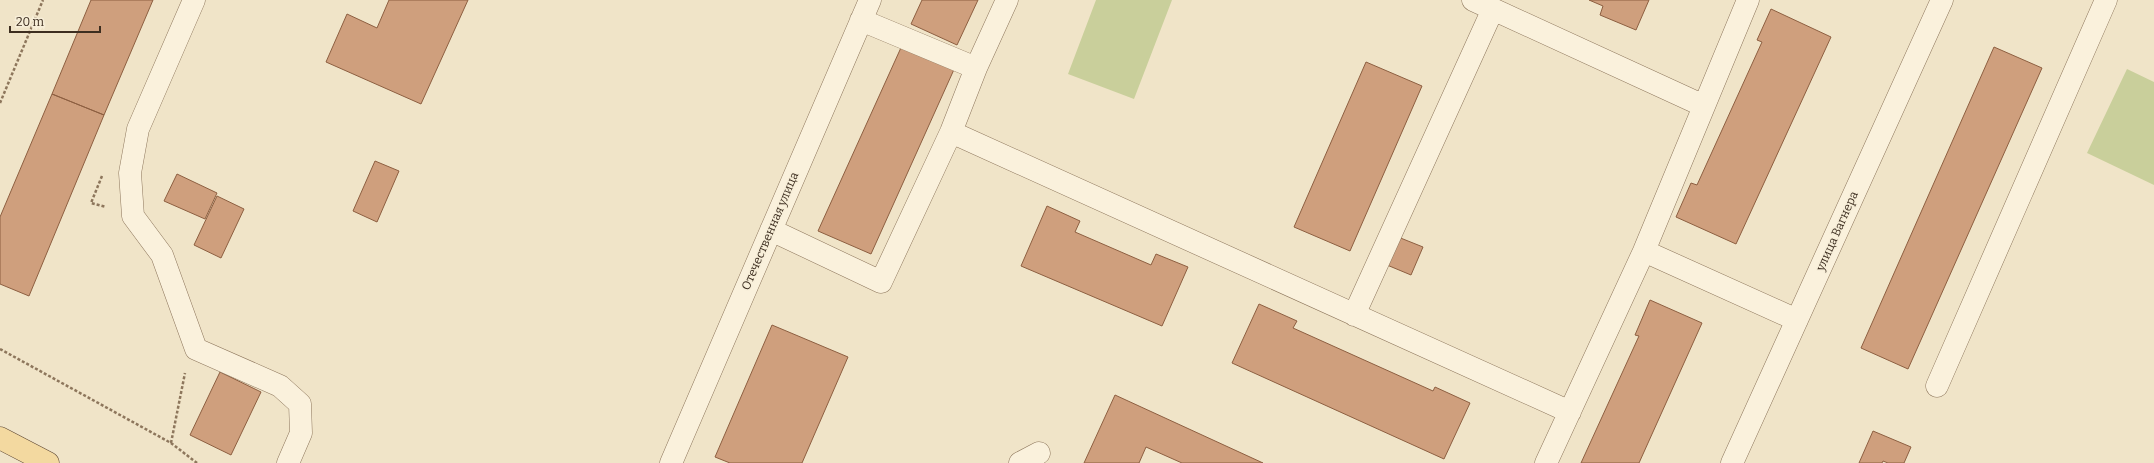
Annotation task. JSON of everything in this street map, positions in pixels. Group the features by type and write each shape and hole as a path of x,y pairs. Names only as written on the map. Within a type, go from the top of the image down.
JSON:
{"main road":[{"path":"0,438 48,463"}],"street":[{"path":"194,0 138,129 130,173 133,216 162,255 196,349 280,386 300,404 301,433 288,463"},
{"name":"Отечественная улица","path":"671,463 870,0"},
{"path":"771,230 881,282 952,132 976,68 1007,0"},
{"path":"1473,0 1704,106"},
{"path":"1546,463 1644,251 1748,0"},
{"name":"улица Вагнера","path":"1732,463 1942,0"},
{"path":"1937,386 2106,0"},
{"path":"1354,315 1493,9"},
{"path":"861,20 976,68"},
{"path":"952,132 1570,412"},
{"path":"1644,251 1797,320"}],"path":[{"path":"0,102 43,0"},
{"path":"0,349 171,443 197,463"},
{"path":"171,443 187,366"}],"green space":[{"path":"1096,0 1172,0 1134,99 1068,74"},
{"path":"2127,69 2154,82 2154,185 2087,153"}],"building":[{"path":"91,0 153,0 104,115 52,94"},
{"path":"389,0 468,0 421,104 326,62 347,14 377,28"},
{"path":"922,0 978,0 957,45 911,24"},
{"path":"1589,0 1649,0 1636,30 1600,15 1603,6"},
{"path":"1771,9 1831,37 1736,244 1676,217 1691,183 1697,185 1762,42 1757,40"},
{"path":"904,41 956,65 871,254 818,231"},
{"path":"1994,47 2042,68 1908,369 1861,348"},
{"path":"1366,62 1422,86 1350,251 1294,227"},
{"path":"52,94 104,115 29,296 0,284 0,217"},
{"path":"375,161 399,171 377,222 353,211"},
{"path":"177,174 217,193 205,219 164,201"},
{"path":"217,196 244,209 221,258 194,245"},
{"path":"1047,206 1080,221 1075,232 1151,265 1156,254 1188,267 1162,326 1021,266"},
{"path":"1398,237 1423,247 1411,275 1387,265"},
{"path":"1650,300 1702,323 1639,463 1581,463 1639,336 1635,335"},
{"path":"1259,304 1297,321 1293,328 1433,391 1435,387 1470,403 1444,459 1232,363"},
{"path":"772,325 848,357 802,463 730,463 715,457"},
{"path":"220,372 261,392 231,455 190,435"},
{"path":"1115,395 1263,463 1182,463 1146,447 1139,463 1084,463"},
{"path":"1873,431 1911,447 1904,463 1888,463 1883,461 1882,463 1859,463"}]}
